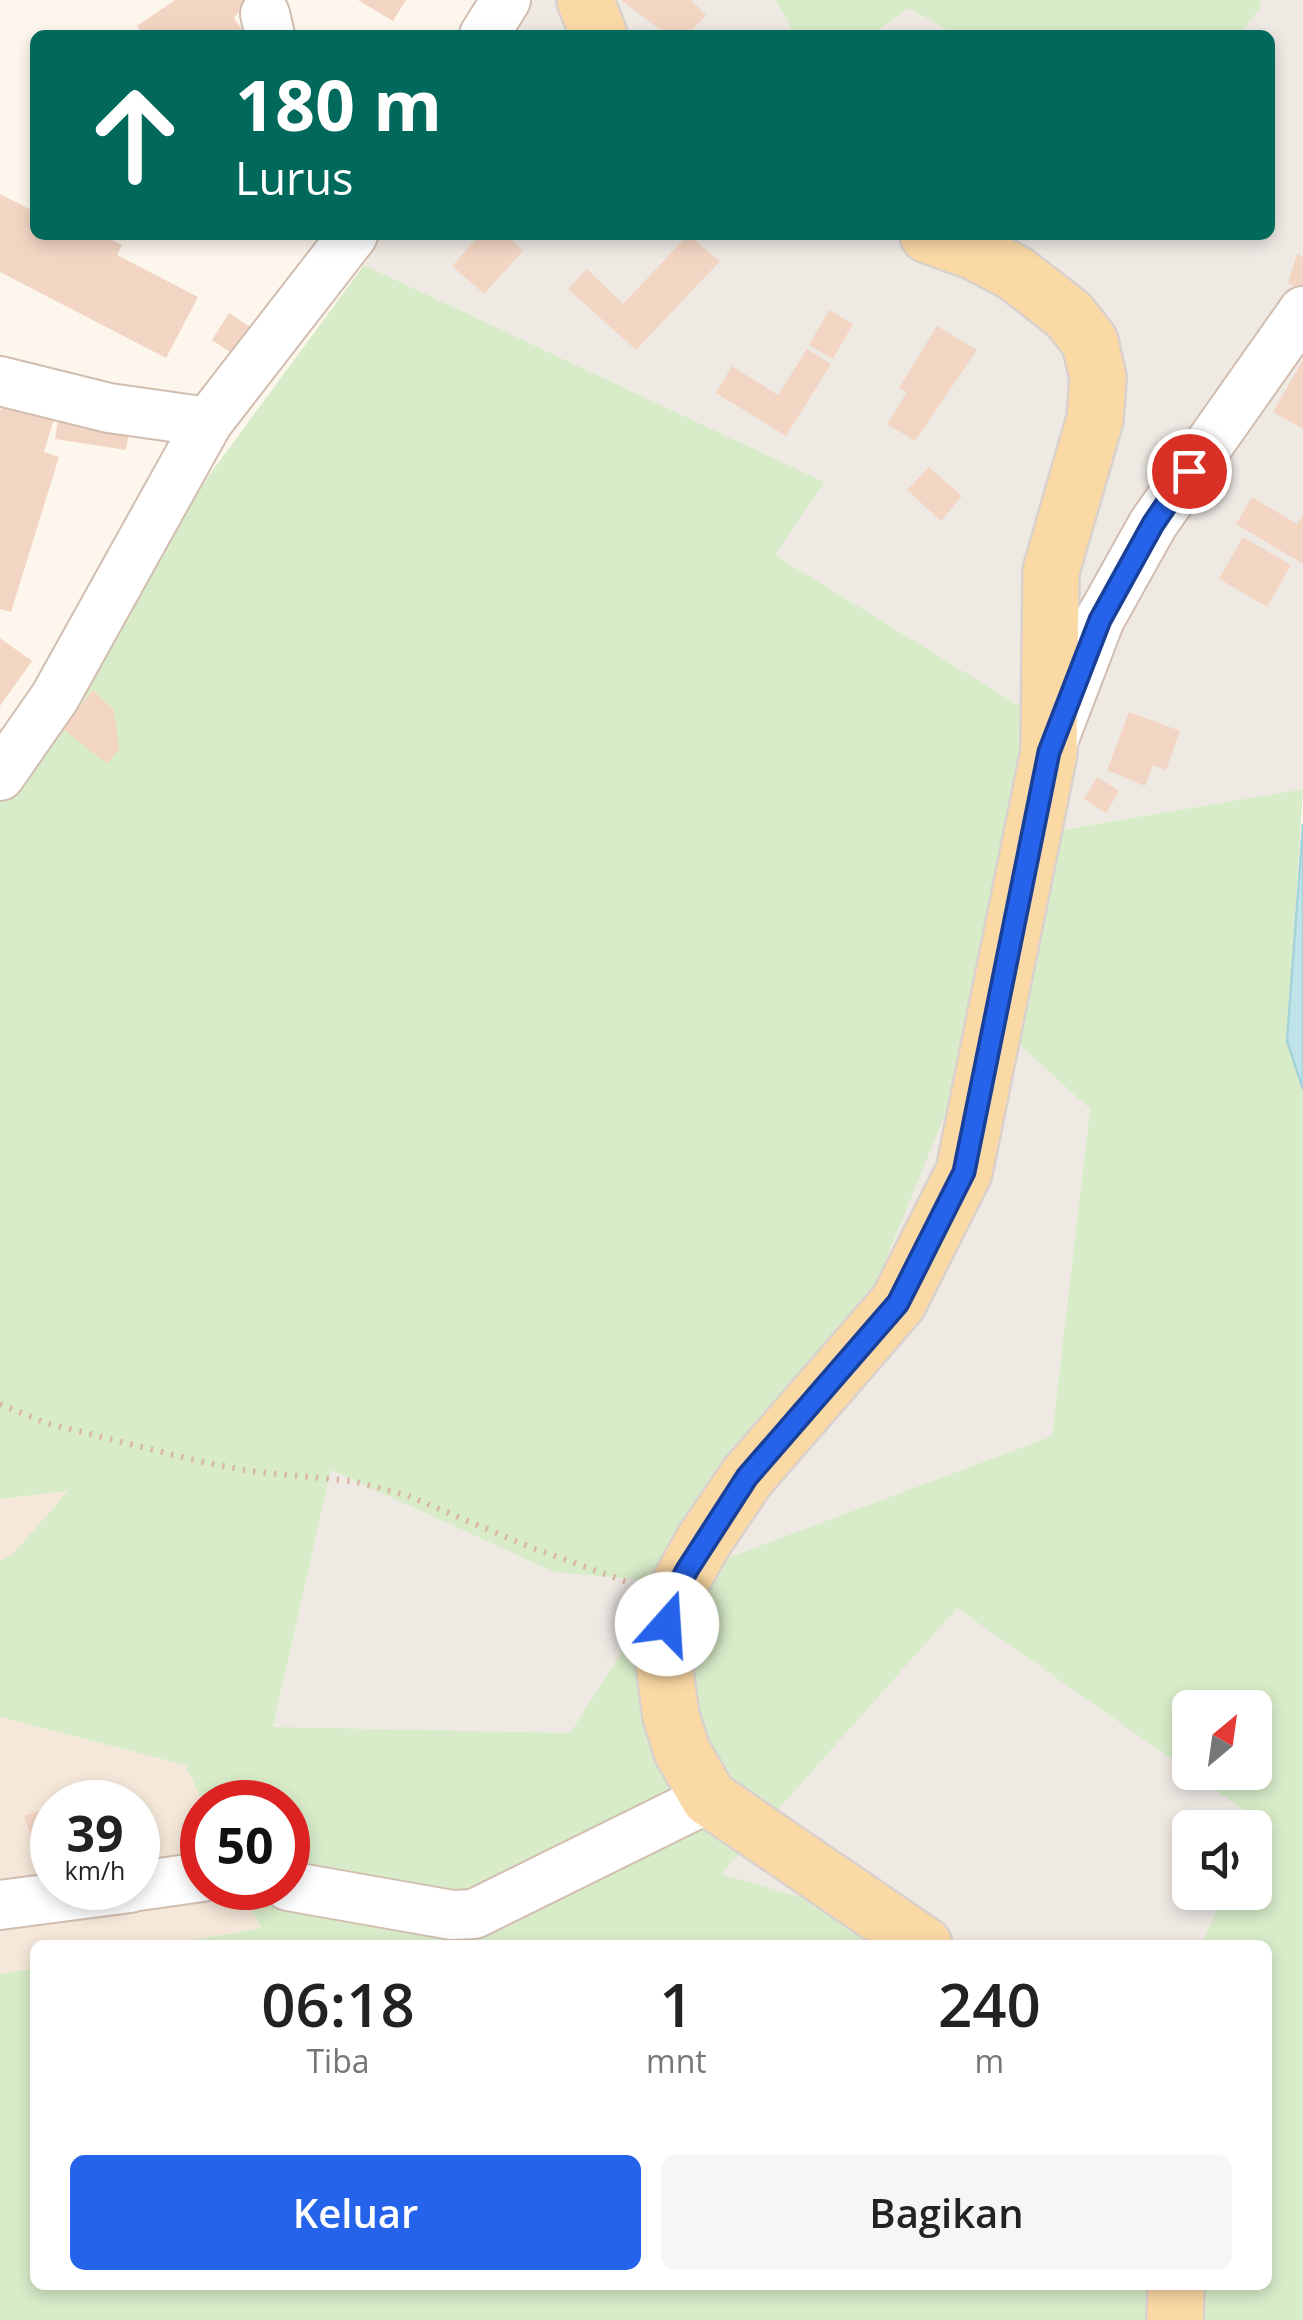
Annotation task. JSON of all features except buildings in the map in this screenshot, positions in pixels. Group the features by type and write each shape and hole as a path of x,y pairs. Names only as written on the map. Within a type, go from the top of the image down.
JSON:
{"main road":[{"path":"585,0 597,30"},
{"path":"917,1940 710,1798 682,1750 671,1716 662,1650 672,1598 747,1477 898,1303 964,1172 1049,752 1051,571 1095,420 1098,378 1090,342 1070,314 1015,273 974,251 942,240"},
{"path":"1176,2290 1176,2320"}],"street":[{"path":"487,30 506,0"},
{"path":"0,776 55,697 208,422 349,240"},
{"path":"1049,752 1100,620 1153,524 1243,391 1303,312"},
{"path":"0,381 109,408 208,422"},
{"path":"310,1890 452,1915 474,1914 710,1798"},
{"path":"0,1905 30,1901"}],"path":[{"path":"0,1404 46,1423 198,1461 248,1471 353,1481 406,1495 530,1547 672,1598"}],"shaded area":[{"path":"511,0 776,0 792,30 494,30"},
{"path":"1258,0 1303,0 1303,789 1035,834 1052,726 775,555 823,482 364,265 378,240 1275,240 1275,30 1243,30 1261,5"},
{"path":"909,7 948,30 878,30"},
{"path":"986,1013 1090,1109 1052,1436 668,1581 570,1733 273,1728 331,1470 554,1572"},
{"path":"69,1490 12,1556 0,1561 0,1499"},
{"path":"957,1607 1172,1759 1172,1790 1216,1790 1244,1810 1172,1810 1172,1910 1217,1910 1203,1940 948,1940 720,1875"},
{"path":"0,1717 185,1765 192,1780 180,1780 180,1910 252,1910 261,1928 193,1940 30,1940 30,1969 0,1974"}],"green space":[{"path":"776,0 1258,0 1262,5 1243,30 947,30 909,8 878,30 792,30"},
{"path":"364,265 824,482 775,555 1052,726 1036,834 1303,789 1287,1041 1303,1089 1303,2320 0,2320 0,1974 30,1969 30,2290 1272,2290 1272,1940 1203,1940 1217,1910 1272,1910 1272,1810 1244,1810 1215,1790 1272,1790 1272,1690 1172,1690 1172,1759 957,1608 721,1874 949,1940 193,1940 261,1928 252,1910 310,1910 310,1780 192,1780 185,1765 0,1717 0,1561 12,1555 68,1491 0,1499 0,759","holes":["986,1014 1090,1109 1052,1436 669,1580 845,1360","331,1470 554,1572 667,1582 570,1733 273,1727"]}],"water":[{"path":"1303,824 1303,1089 1287,1041"}],"route":[{"path":"667,1624 672,1598 687,1570 747,1477 898,1303 964,1172 1049,752 1100,620 1153,524 1189,471"}]}
